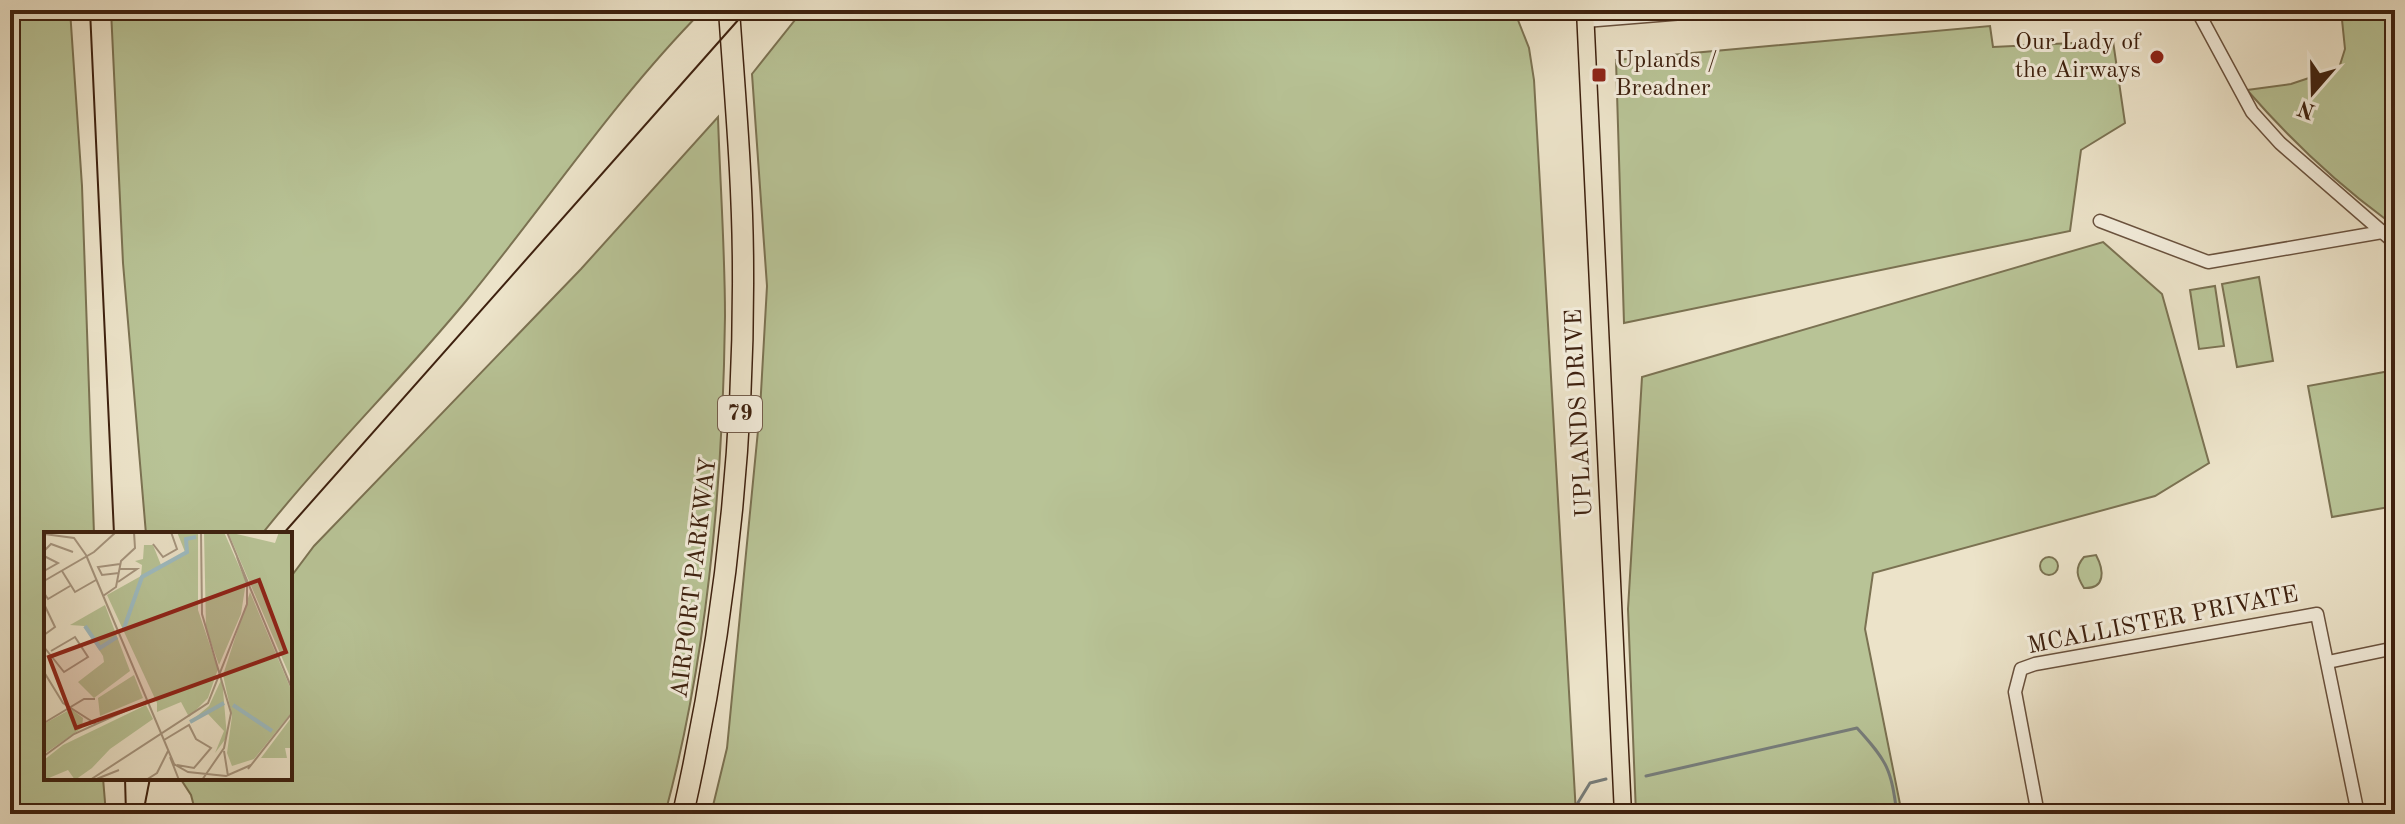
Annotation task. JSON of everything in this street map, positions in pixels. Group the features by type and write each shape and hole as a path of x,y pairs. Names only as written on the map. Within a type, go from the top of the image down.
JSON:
{"highway":[{"name":"AIRPORT PARKWAY","path":"683,814 719,626 732,523 741,393 743,227 729,10"}],"main road":[{"name":"UPLANDS DRIVE","path":"1585,16 1623,814"}],"street":[{"path":"1585,16 1720,10"},
{"path":"2197,10 2252,112 2280,143 2390,230 2395,243"},
{"path":"2100,221 2208,262 2390,230"},
{"name":"MCALLISTER PRIVATE","path":"2038,814 2016,700 2017,673 2035,664 2317,614 2328,662"},
{"path":"2358,814 2328,662 2395,648"}],"green space":[{"path":"10,10 70,10 82,186 94,532 44,532 44,780 103,780 106,814 10,814"},
{"path":"111,10 703,10 610,116 466,301 264,532 146,532 123,263"},
{"path":"803,10 1514,10 1529,48 1534,80 1576,814 711,814 727,748 760,410 767,286 752,74"},
{"path":"2341,10 2395,10 2395,216 2384,218 2329,174 2247,90 2291,84 2339,68 2345,49"},
{"path":"1990,26 1993,47 2113,41 2125,123 2081,150 2070,231 1624,323 1616,60"},
{"path":"718,117 725,316 721,441 702,630 680,754 665,814 196,814 191,795 181,780 292,780 292,575 314,546 581,269"},
{"path":"2103,242 2162,294 2209,463 2155,496 1873,573 1865,629 1902,814 1636,814 1628,609 1642,377"},
{"path":"2259,277 2273,361 2237,367 2222,284"},
{"path":"2215,286 2224,346 2199,349 2190,290"},
{"path":"2395,370 2395,506 2332,517 2308,386"},
{"path":"2096,555 2101,567 2100,582 2084,588 2078,576 2079,565 2084,557"},
{"path":"2049,557 2058,566 2049,575 2040,566"}],"waterway":[{"path":"1646,776 1857,728 1886,767 1893,786 1897,814"},
{"path":"1571,814 1590,783 1606,779"}],"tram line":[{"path":"90,10 114,532"},
{"path":"285,532 747,10"},
{"path":"125,780 126,814"},
{"path":"143,814 150,780"}],"place":[{"name":"Our Lady of the Airways","path":"2157,57"},
{"name":"Uplands / Breadner","path":"1599,75"}]}
